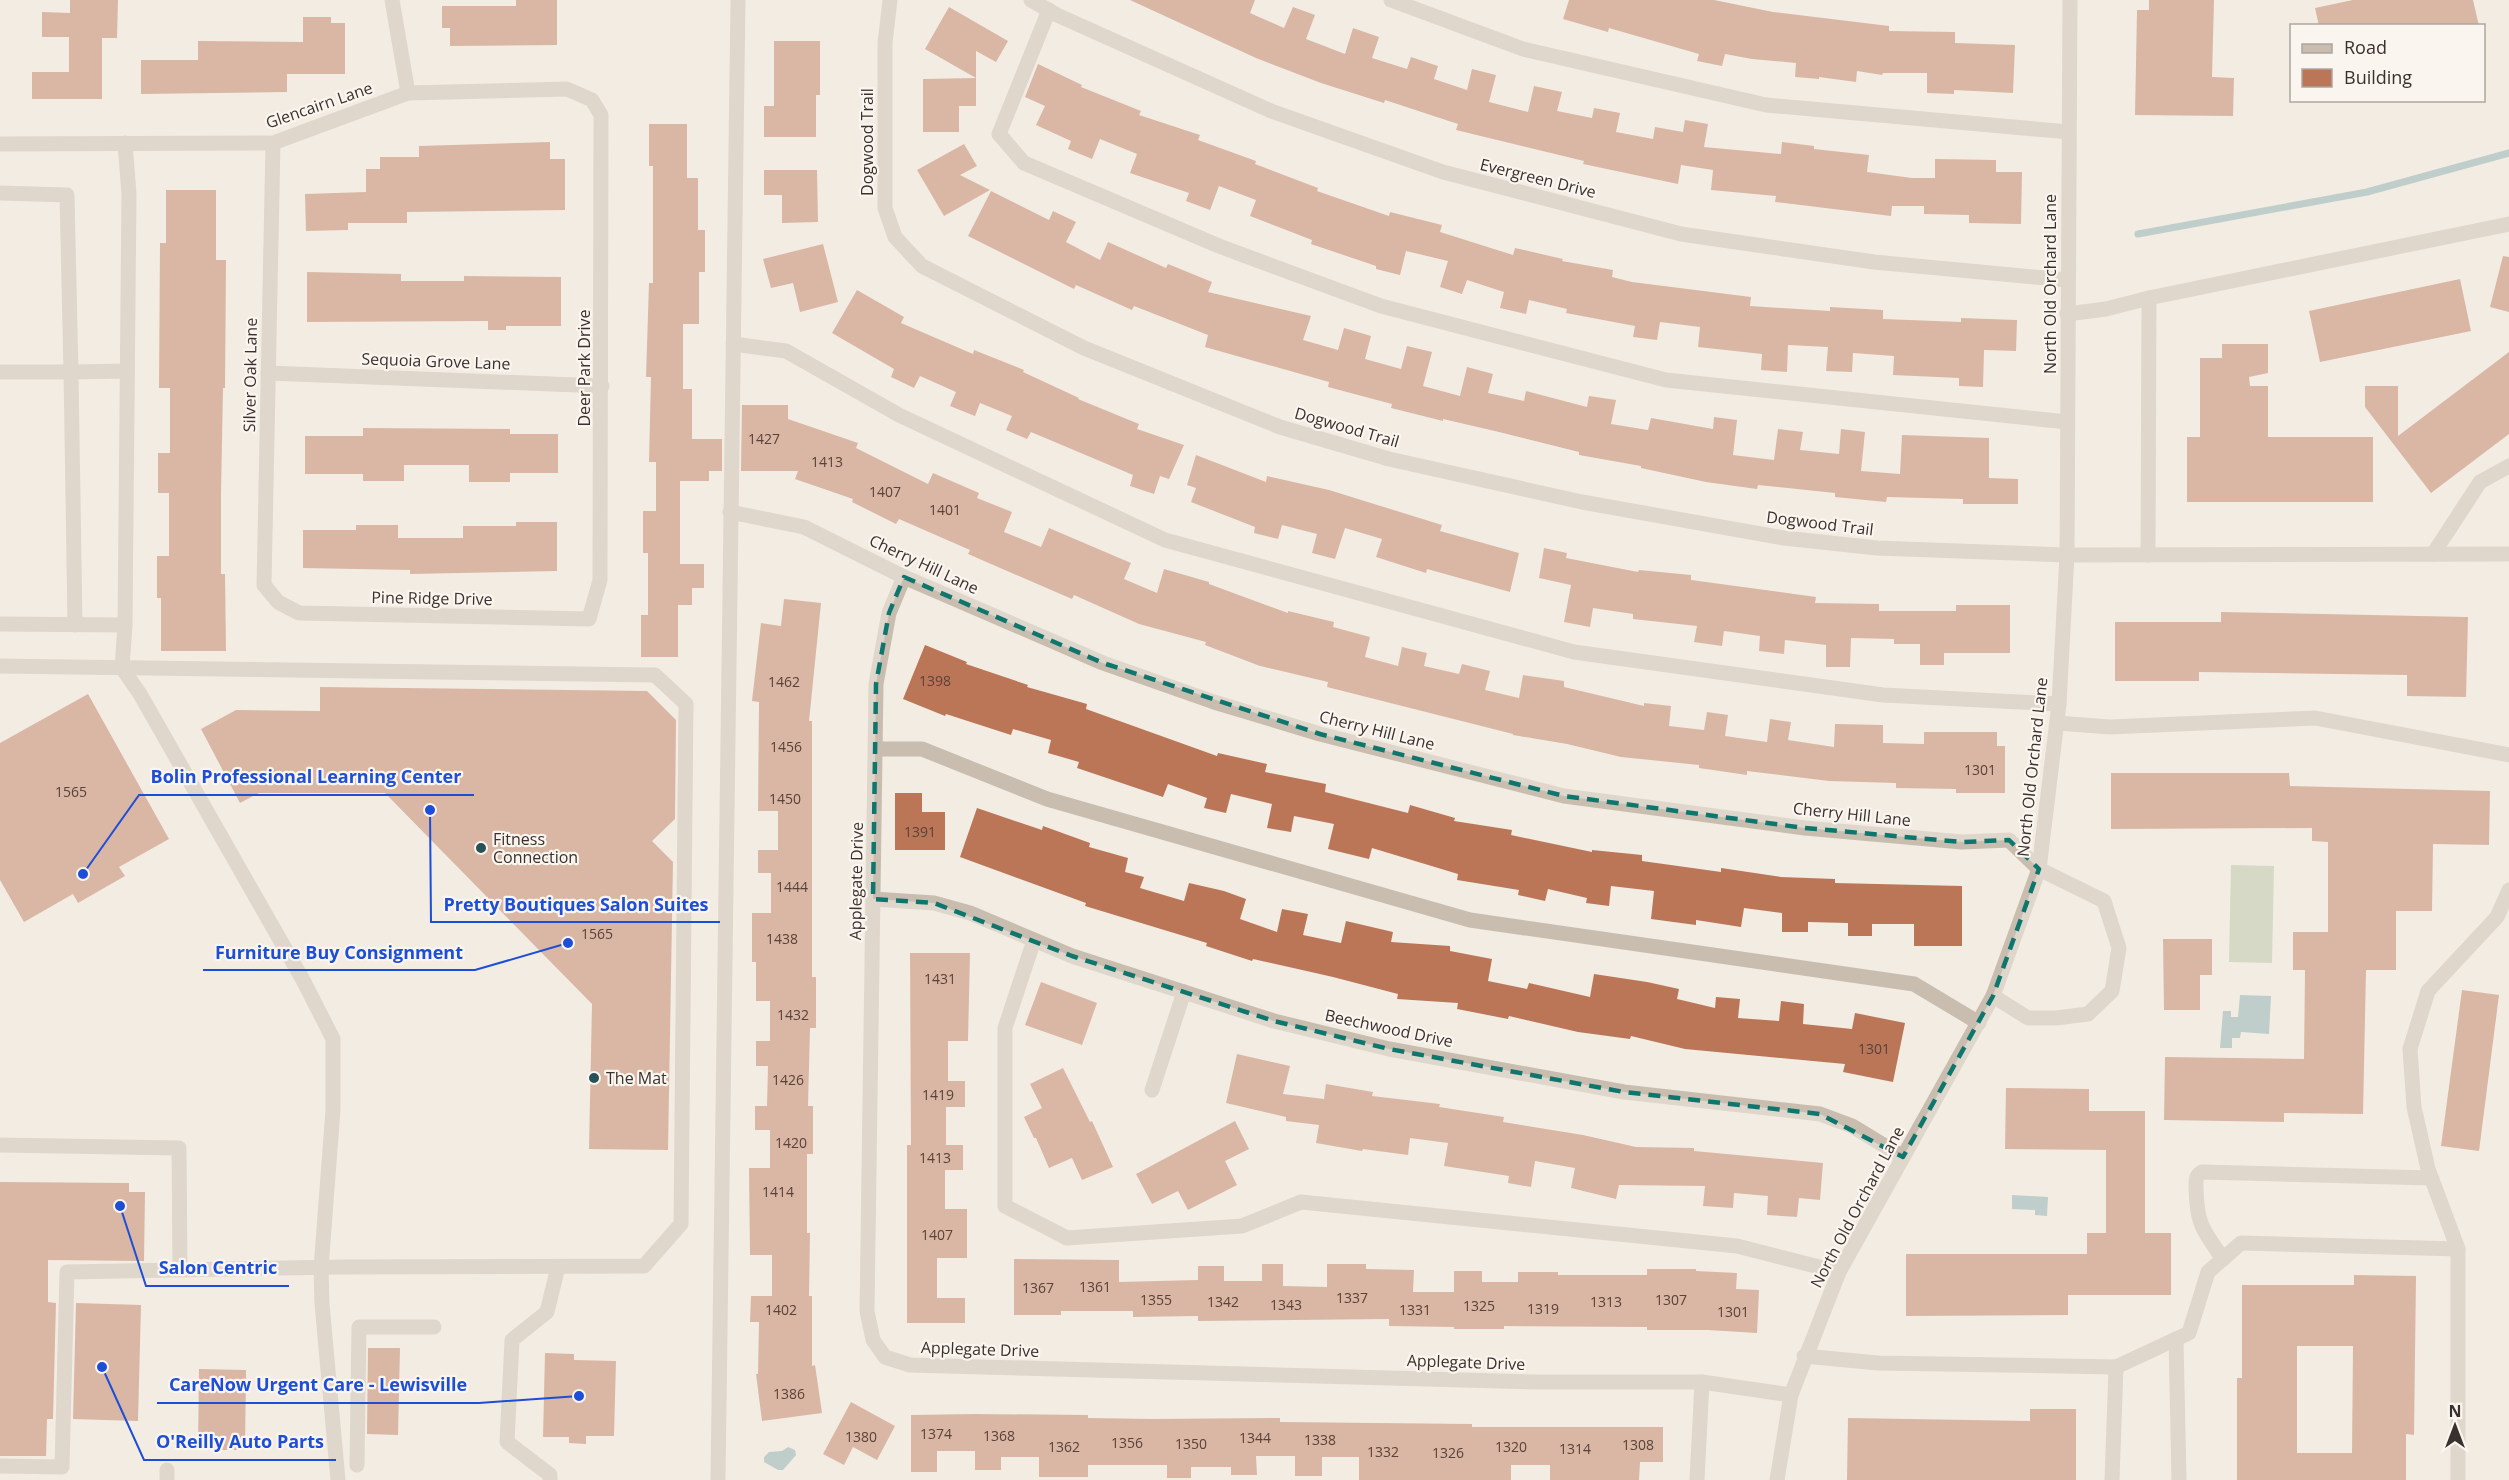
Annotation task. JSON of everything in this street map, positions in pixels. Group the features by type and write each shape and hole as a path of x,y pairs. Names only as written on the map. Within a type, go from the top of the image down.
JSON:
{"street":[{"path":"392,0 408,93"},
{"path":"718,1480 738,0"},
{"name":"Dogwood Trail","path":"890,0 885,44 885,208 895,237 922,266 1084,348 1280,427 1389,459 1570,499 1784,538 1877,548 2067,555 2509,554"},
{"name":"Evergreen Drive","path":"1031,0 1271,111 1443,172 1681,234 1874,262 2067,280"},
{"path":"1391,0 1523,49 1766,105 2069,132"},
{"name":"North Old Orchard Lane","path":"1777,1480 1791,1395 1804,1356 1839,1272 1994,996 2039,869 2059,704 2067,555 2070,0"},
{"path":"1049,10 999,134 1024,163 1219,246 1381,306 1666,380 2067,422"},
{"name":"Glencairn Lane","path":"0,144 273,143 408,93 567,89 592,100 601,116"},
{"name":"Deer Park Drive","path":"589,620 600,580 601,116"},
{"path":"125,143 129,194 122,668 140,694 297,970 333,1039 333,1110 321,1268 322,1304 338,1480"},
{"name":"Silver Oak Lane","path":"273,143 264,585 278,602"},
{"path":"0,194 67,195 75,625"},
{"path":"2067,314 2106,309 2149,298 2509,224"},
{"path":"2148,555 2149,298"},
{"path":"733,344 786,351 899,415 1165,540 1574,652 1883,695 2059,704"},
{"path":"0,372 127,371"},
{"name":"Sequoia Grove Lane","path":"268,373 602,386"},
{"path":"2433,554 2480,482 2509,466"},
{"name":"Cherry Hill Lane","path":"730,512 804,527 904,577 1102,663 1214,702 1320,734 1564,796 1805,828 1962,842 2009,840 2039,869 2104,901 2119,948 2112,991 2088,1014 2056,1018 2028,1018 1994,996"},
{"name":"Applegate Drive","path":"904,577 888,613 878,674 876,749 867,1311 873,1340 885,1357 910,1365 1537,1382 1702,1382 1791,1395"},
{"name":"Pine Ridge Drive","path":"278,602 299,613 589,620"},
{"path":"0,624 124,625"},
{"path":"0,666 655,675 686,704 681,1224 644,1266 67,1272 62,1467 0,1466"},
{"path":"2057,723 2110,727 2314,717 2509,755"},
{"path":"876,749 922,749 1047,799 1470,920 1914,984 1979,1023"},
{"path":"2458,1480 2458,1249 2432,1178 2414,1107 2410,1049 2428,991 2497,917 2509,890"},
{"name":"Beechwood Drive","path":"873,899 934,903 970,913 1072,956 1274,1021 1389,1049 1624,1092 1820,1114 1852,1126 1903,1157"},
{"path":"1034,940 1005,1028 1005,1206 1067,1238 1242,1226 1301,1202 1737,1245 1839,1272"},
{"path":"1152,1090 1184,992"},
{"path":"0,1146 178,1148 180,1270"},
{"path":"2223,1259 2204,1231 2197,1215 2196,1179 2202,1172 2432,1178"},
{"path":"1804,1356 1878,1363 2116,1366 2189,1332 2208,1272 2241,1243 2458,1249"},
{"path":"550,1480 550,1475 507,1442 512,1340 547,1312 558,1267"},
{"path":"357,1465 359,1328 434,1327"},
{"path":"2176,1339 2179,1480"},
{"path":"2112,1480 2116,1366"},
{"path":"1697,1480 1702,1382"}],"highlighted area":[{"path":"904,577 1103,663 1320,734 1564,796 1805,828 1962,842 2009,840 2039,869 1993,996 1903,1157 1820,1114 1624,1092 1389,1049 1274,1021 1072,956 934,903 873,899 876,684 889,613"}],"green space":[{"path":"2231,865 2274,866 2272,963 2229,962"}],"water":[{"path":"2240,995 2271,996 2269,1034 2241,1032 2240,1038 2232,1038 2232,1048 2220,1048 2223,1011 2231,1011 2231,1017 2238,1017"},
{"path":"2012,1195 2048,1197 2047,1216 2035,1215 2035,1210 2012,1209"},
{"path":"788,1447 795,1450 796,1455 783,1470 778,1470 764,1462 764,1457 769,1452 782,1451"}],"building":[{"path":"70,0 118,0 117,38 102,38 102,99 32,99 32,72 69,72 69,37 42,37 42,12 70,13"},
{"path":"516,0 557,0 557,45 450,46 450,28 442,28 442,6 516,6"},
{"path":"1130,0 1255,0 1250,13 1284,28 1293,7 1315,15 1306,39 1345,54 1353,28 1379,37 1372,58 1407,69 1411,57 1438,66 1434,79 1467,90 1472,69 1496,75 1489,102 1528,112 1534,86 1562,92 1557,111 1592,118 1594,108 1620,113 1616,132 1653,139 1655,127 1683,132 1685,120 1708,124 1704,147 1781,154 1782,142 1814,146 1814,149 1869,155 1867,172 1912,178 1935,178 1935,159 1996,160 1996,172 2022,172 2021,224 1969,223 1969,215 1924,214 1924,206 1892,206 1891,216 1775,202 1776,196 1711,190 1713,170 1681,165 1678,184 1583,164 1584,161 1456,130 1458,124 1385,100 1384,103 1321,83 1256,58"},
{"path":"1569,0 1714,0 1773,12 1889,26 1889,31 1955,32 1955,43 2015,45 2013,93 1954,90 1954,94 1927,93 1927,73 1883,73 1882,75 1857,71 1856,82 1819,77 1819,79 1795,77 1796,63 1725,54 1722,66 1697,61 1699,54 1609,28 1608,32 1563,19"},
{"path":"2149,0 2214,0 2212,77 2234,78 2233,116 2135,115 2137,10 2149,10"},
{"path":"2353,0 2473,0 2479,24 2319,24 2315,8"},
{"path":"949,7 1008,41 996,62 976,51 976,78 925,49"},
{"path":"303,17 331,17 331,23 345,23 345,74 287,74 287,92 141,94 141,60 198,60 198,41 303,42"},
{"path":"774,41 820,41 820,95 816,95 816,137 764,137 764,106 774,106"},
{"path":"1038,64 1082,85 1081,87 1141,111 1139,115 1200,135 1198,140 1256,161 1255,164 1318,188 1317,191 1389,216 1390,212 1442,225 1440,232 1513,255 1515,248 1563,259 1562,261 1613,270 1612,277 1632,282 1751,297 1750,306 1830,311 1830,307 1883,310 1883,319 1961,322 1961,318 2017,320 2016,351 1984,350 1983,387 1959,386 1959,378 1893,375 1894,356 1853,353 1852,372 1826,371 1828,347 1788,345 1787,372 1761,370 1762,354 1698,347 1700,327 1660,322 1657,340 1633,337 1635,326 1566,313 1567,309 1529,300 1526,314 1500,308 1504,292 1467,280 1462,294 1440,287 1448,261 1406,251 1400,275 1376,269 1376,266 1311,244 1312,240 1250,216 1256,200 1219,186 1210,210 1186,201 1189,193 1130,173 1137,154 1100,139 1092,159 1068,149 1071,141 1036,125 1045,106 1025,97"},
{"path":"976,78 976,106 959,106 959,132 923,132 923,79"},
{"path":"649,124 687,124 687,178 698,178 698,230 705,230 705,272 699,272 699,324 683,324 683,389 692,389 692,439 722,439 722,471 709,471 709,481 680,481 680,564 704,564 704,588 692,588 692,605 678,605 678,657 641,657 641,615 648,615 648,553 643,553 643,511 656,511 656,462 649,462 651,377 646,377 649,283 653,283 653,166 649,166"},
{"path":"550,142 550,159 565,159 565,210 407,212 407,223 348,223 348,230 306,231 305,194 366,192 366,169 380,169 380,157 419,157 419,146"},
{"path":"964,144 977,166 960,175 990,190 944,216 917,170"},
{"path":"764,170 817,170 818,222 782,223 782,195 764,195"},
{"path":"166,190 216,190 216,260 226,260 221,574 225,574 226,651 161,651 161,598 157,598 157,556 169,556 169,493 158,493 158,453 170,453 170,388 159,388 160,243 166,243"},
{"path":"991,191 1049,220 1053,211 1076,222 1066,242 1100,260 1108,242 1166,268 1168,264 1212,282 1208,292 1311,316 1303,340 1338,350 1344,328 1371,336 1365,359 1401,369 1407,346 1432,352 1423,386 1460,396 1467,367 1493,374 1488,393 1524,401 1526,391 1587,407 1589,396 1616,400 1611,424 1648,430 1651,418 1713,429 1714,417 1737,420 1733,455 1774,460 1778,429 1803,432 1800,450 1839,454 1841,429 1865,432 1861,471 1900,474 1902,435 1989,438 1989,478 2018,479 2018,504 1963,504 1963,499 1887,497 1886,502 1835,497 1835,493 1758,485 1757,489 1706,482 1641,468 1641,466 1579,455 1579,452 1499,432 1391,408 1392,404 1328,387 1329,382 1205,347 1208,335 1134,306 1132,310 1076,285 1074,289 968,236"},
{"path":"823,244 838,302 800,312 793,283 771,288 763,259"},
{"path":"2503,256 2509,257 2509,312 2490,307"},
{"path":"307,272 401,274 401,281 464,281 464,276 561,277 561,326 506,326 506,330 488,330 488,321 307,322"},
{"path":"2460,279 2471,331 2320,362 2309,311"},
{"path":"857,290 904,317 901,323 973,354 974,350 1024,370 1023,372 1078,399 1139,424 1137,429 1184,445 1169,479 1160,476 1154,494 1130,486 1133,475 1031,432 1027,439 1006,430 1012,416 980,403 975,416 950,406 956,392 920,376 914,388 891,377 894,369 832,333"},
{"path":"2222,344 2268,344 2268,373 2249,377 2250,386 2268,386 2268,437 2373,437 2373,502 2187,502 2187,437 2200,437 2200,358 2222,358"},
{"path":"2509,352 2509,434 2431,493 2365,407 2365,386 2398,386 2398,436"},
{"path":"742,405 788,405 788,419 858,443 856,448 928,484 933,473 979,493 977,498 1012,512 1004,532 1041,547 1049,528 1131,563 1124,579 1157,593 1164,569 1209,582 1209,584 1288,613 1288,611 1334,622 1333,627 1370,637 1365,657 1398,666 1402,647 1427,653 1424,666 1459,674 1462,664 1490,671 1485,690 1519,698 1523,675 1564,681 1564,687 1644,706 1644,703 1671,706 1669,726 1704,730 1707,712 1728,715 1725,736 1767,742 1770,719 1791,722 1788,740 1834,747 1835,724 1883,725 1883,743 1924,744 1924,732 1997,732 1997,746 2005,746 2005,793 1956,793 1956,789 1896,788 1896,783 1829,781 1747,771 1747,775 1699,768 1699,765 1621,757 1567,744 1513,735 1327,687 1328,682 1260,666 1205,645 1206,642 1139,624 1074,595 1072,599 968,554 970,550 899,519 896,524 852,502 853,499 795,479 798,471 741,471"},
{"path":"363,428 510,429 510,434 558,434 558,473 510,473 510,482 469,482 469,465 404,465 404,481 363,481 363,474 305,474 305,436 363,436"},
{"path":"1196,455 1266,482 1267,476 1329,490 1442,525 1440,531 1519,553 1510,592 1427,569 1426,573 1376,557 1382,539 1345,528 1335,559 1312,553 1317,534 1282,525 1278,539 1254,533 1255,527 1191,502 1196,488 1187,485"},
{"path":"516,522 557,522 557,571 410,574 410,570 303,568 303,530 356,530 356,525 398,525 398,538 463,538 463,526 516,526"},
{"path":"1544,548 1567,553 1566,558 1638,572 1639,570 1691,575 1691,580 1816,597 1815,603 1879,604 1879,611 1956,611 1956,605 2010,605 2010,653 1944,653 1944,665 1920,665 1920,644 1894,644 1894,639 1851,638 1850,667 1826,667 1826,645 1785,640 1784,654 1759,651 1760,636 1724,631 1722,646 1694,642 1697,626 1633,619 1633,614 1593,608 1590,627 1564,622 1571,585 1539,578"},
{"path":"784,599 821,603 809,721 812,721 812,977 816,977 816,1028 810,1028 808,1106 813,1106 813,1154 807,1154 807,1233 810,1233 809,1296 812,1296 812,1366 815,1365 822,1413 762,1421 756,1374 758,1374 759,1322 750,1322 751,1296 772,1296 772,1255 750,1255 749,1168 770,1168 770,1130 755,1130 755,1106 767,1106 768,1066 756,1066 756,1041 770,1041 770,1001 756,1001 756,962 752,962 752,913 771,913 771,873 758,873 758,850 778,850 778,811 758,811 759,702 752,701 761,623 781,626"},
{"path":"2221,612 2468,617 2466,697 2407,696 2407,675 2199,672 2199,681 2115,681 2115,622 2221,622"},
{"path":"925,645 967,662 966,664 1028,685 1027,687 1087,704 1086,709 1217,756 1218,753 1267,764 1265,772 1326,784 1325,792 1408,813 1410,805 1455,818 1454,821 1512,830 1511,835 1592,852 1592,850 1642,855 1642,861 1721,872 1721,868 1781,877 1835,879 1835,883 1962,886 1962,946 1914,946 1914,924 1872,924 1872,936 1848,936 1848,923 1808,922 1808,932 1782,932 1782,913 1744,908 1741,927 1696,920 1696,925 1651,919 1654,891 1611,886 1609,906 1586,903 1587,898 1548,889 1545,901 1518,895 1519,890 1457,880 1458,874 1372,848 1369,859 1328,849 1334,824 1294,816 1291,832 1267,828 1272,804 1231,794 1226,813 1204,808 1207,798 1168,784 1163,797 1077,768 1079,762 1048,753 1051,740 1013,729 1011,735 946,714 945,716 903,699"},
{"path":"320,687 647,691 676,720 675,819 652,841 673,862 668,1150 589,1149 592,1004 385,793 259,793 240,803 201,729 236,710 320,711"},
{"path":"88,694 169,839 119,867 125,876 78,903 73,894 24,922 0,880 0,743"},
{"path":"2111,773 2289,773 2290,786 2490,791 2489,845 2433,844 2432,911 2396,911 2396,970 2366,970 2363,1114 2284,1113 2284,1122 2164,1120 2165,1057 2304,1059 2305,970 2293,970 2293,932 2328,932 2328,842 2312,841 2312,828 2111,829"},
{"path":"895,793 922,793 922,812 945,812 945,850 895,850"},
{"path":"977,808 1042,830 1043,826 1090,843 1089,847 1128,858 1125,872 1144,877 1140,888 1184,901 1189,883 1224,891 1246,899 1240,919 1277,932 1282,909 1308,914 1303,935 1341,943 1346,921 1393,932 1391,942 1450,946 1450,951 1492,959 1488,981 1527,989 1529,983 1590,997 1594,974 1679,989 1677,999 1715,1008 1716,997 1740,999 1738,1018 1779,1021 1781,1001 1804,1004 1803,1024 1852,1029 1855,1013 1905,1023 1893,1082 1843,1072 1845,1064 1685,1049 1631,1036 1630,1039 1578,1032 1509,1016 1508,1019 1457,1009 1458,1003 1397,999 1398,994 1333,977 1253,959 1252,961 1206,946 1207,943 1085,906 1086,903 960,857"},
{"path":"2163,939 2212,939 2212,975 2200,975 2200,1010 2164,1010"},
{"path":"910,953 970,953 968,1041 948,1041 948,1081 965,1081 965,1107 946,1107 946,1145 963,1145 963,1170 945,1170 945,1209 967,1209 967,1258 937,1258 937,1298 965,1298 965,1323 907,1323 907,1145 911,1145"},
{"path":"1041,982 1097,1003 1082,1045 1025,1025"},
{"path":"2462,990 2499,995 2479,1151 2441,1146"},
{"path":"1237,1054 1290,1066 1283,1094 1324,1099 1326,1084 1373,1092 1372,1096 1440,1104 1439,1107 1504,1117 1503,1122 1583,1135 1636,1147 1694,1148 1694,1151 1823,1163 1820,1200 1799,1198 1797,1217 1767,1215 1768,1196 1734,1193 1733,1208 1703,1206 1705,1186 1619,1185 1616,1199 1571,1188 1575,1168 1535,1161 1531,1187 1508,1183 1509,1176 1444,1166 1448,1143 1410,1138 1408,1155 1363,1149 1362,1151 1316,1143 1319,1125 1286,1121 1286,1117 1226,1103"},
{"path":"1063,1068 1090,1122 1092,1121 1113,1167 1082,1180 1072,1158 1049,1168 1024,1117 1042,1108 1030,1084"},
{"path":"2006,1088 2089,1089 2089,1111 2145,1111 2145,1233 2171,1233 2171,1295 2068,1295 2068,1315 1906,1316 1906,1254 2087,1254 2087,1233 2106,1233 2106,1150 2005,1149"},
{"path":"1235,1121 1249,1149 1225,1161 1237,1185 1188,1210 1178,1191 1152,1204 1136,1174"},
{"path":"0,1182 129,1183 129,1192 145,1192 144,1261 48,1260 48,1302 56,1303 53,1419 47,1419 46,1456 0,1456"},
{"path":"1014,1259 1119,1260 1119,1282 1198,1280 1198,1266 1224,1266 1224,1281 1262,1281 1262,1264 1283,1264 1283,1286 1327,1287 1327,1264 1366,1264 1366,1269 1414,1270 1413,1292 1454,1292 1454,1271 1482,1271 1482,1282 1518,1282 1518,1272 1558,1272 1558,1275 1647,1275 1647,1269 1696,1269 1696,1271 1737,1273 1736,1289 1759,1290 1757,1333 1647,1330 1647,1327 1504,1326 1504,1329 1454,1329 1454,1327 1389,1326 1389,1319 1198,1321 1198,1316 1133,1317 1133,1311 1061,1311 1061,1315 1014,1315"},
{"path":"2354,1275 2416,1276 2414,1435 2406,1434 2406,1480 2237,1480 2237,1378 2242,1378 2242,1285 2354,1285","holes":["2297,1346 2353,1346 2352,1453 2297,1453"]},
{"path":"76,1303 141,1305 138,1421 73,1419"},
{"path":"368,1348 400,1348 398,1435 367,1434"},
{"path":"545,1353 574,1354 574,1360 616,1361 614,1436 586,1436 586,1444 569,1443 569,1437 543,1437"},
{"path":"199,1369 246,1370 245,1450 198,1450"},
{"path":"851,1402 895,1426 877,1460 853,1447 844,1465 823,1454"},
{"path":"2030,1409 2076,1409 2076,1480 1847,1480 1848,1418 2030,1421"},
{"path":"911,1415 1088,1415 1088,1418 1152,1419 1280,1418 1280,1422 1472,1424 1472,1427 1663,1427 1663,1462 1640,1462 1639,1480 1550,1480 1550,1465 1511,1465 1511,1480 1359,1480 1359,1457 1322,1457 1322,1476 1295,1476 1295,1456 1256,1456 1257,1475 1231,1475 1231,1467 1191,1467 1191,1478 1167,1478 1167,1465 1088,1465 1088,1477 1039,1477 1039,1457 1001,1457 1001,1470 975,1470 975,1451 937,1451 937,1472 911,1472"}],"waterway":[{"path":"2138,234 2367,192 2509,153"}],"place":[{"name":"Pretty Boutiques Salon Suites","path":"430,810"},
{"name":"Fitness Connection","path":"481,848"},
{"name":"Bolin Professional Learning Center","path":"83,874"},
{"name":"Furniture Buy Consignment","path":"568,943"},
{"name":"The Mat","path":"594,1078"},
{"name":"Salon Centric","path":"120,1206"},
{"name":"O'Reilly Auto Parts","path":"102,1367"},
{"name":"CareNow Urgent Care - Lewisville","path":"579,1396"}]}
